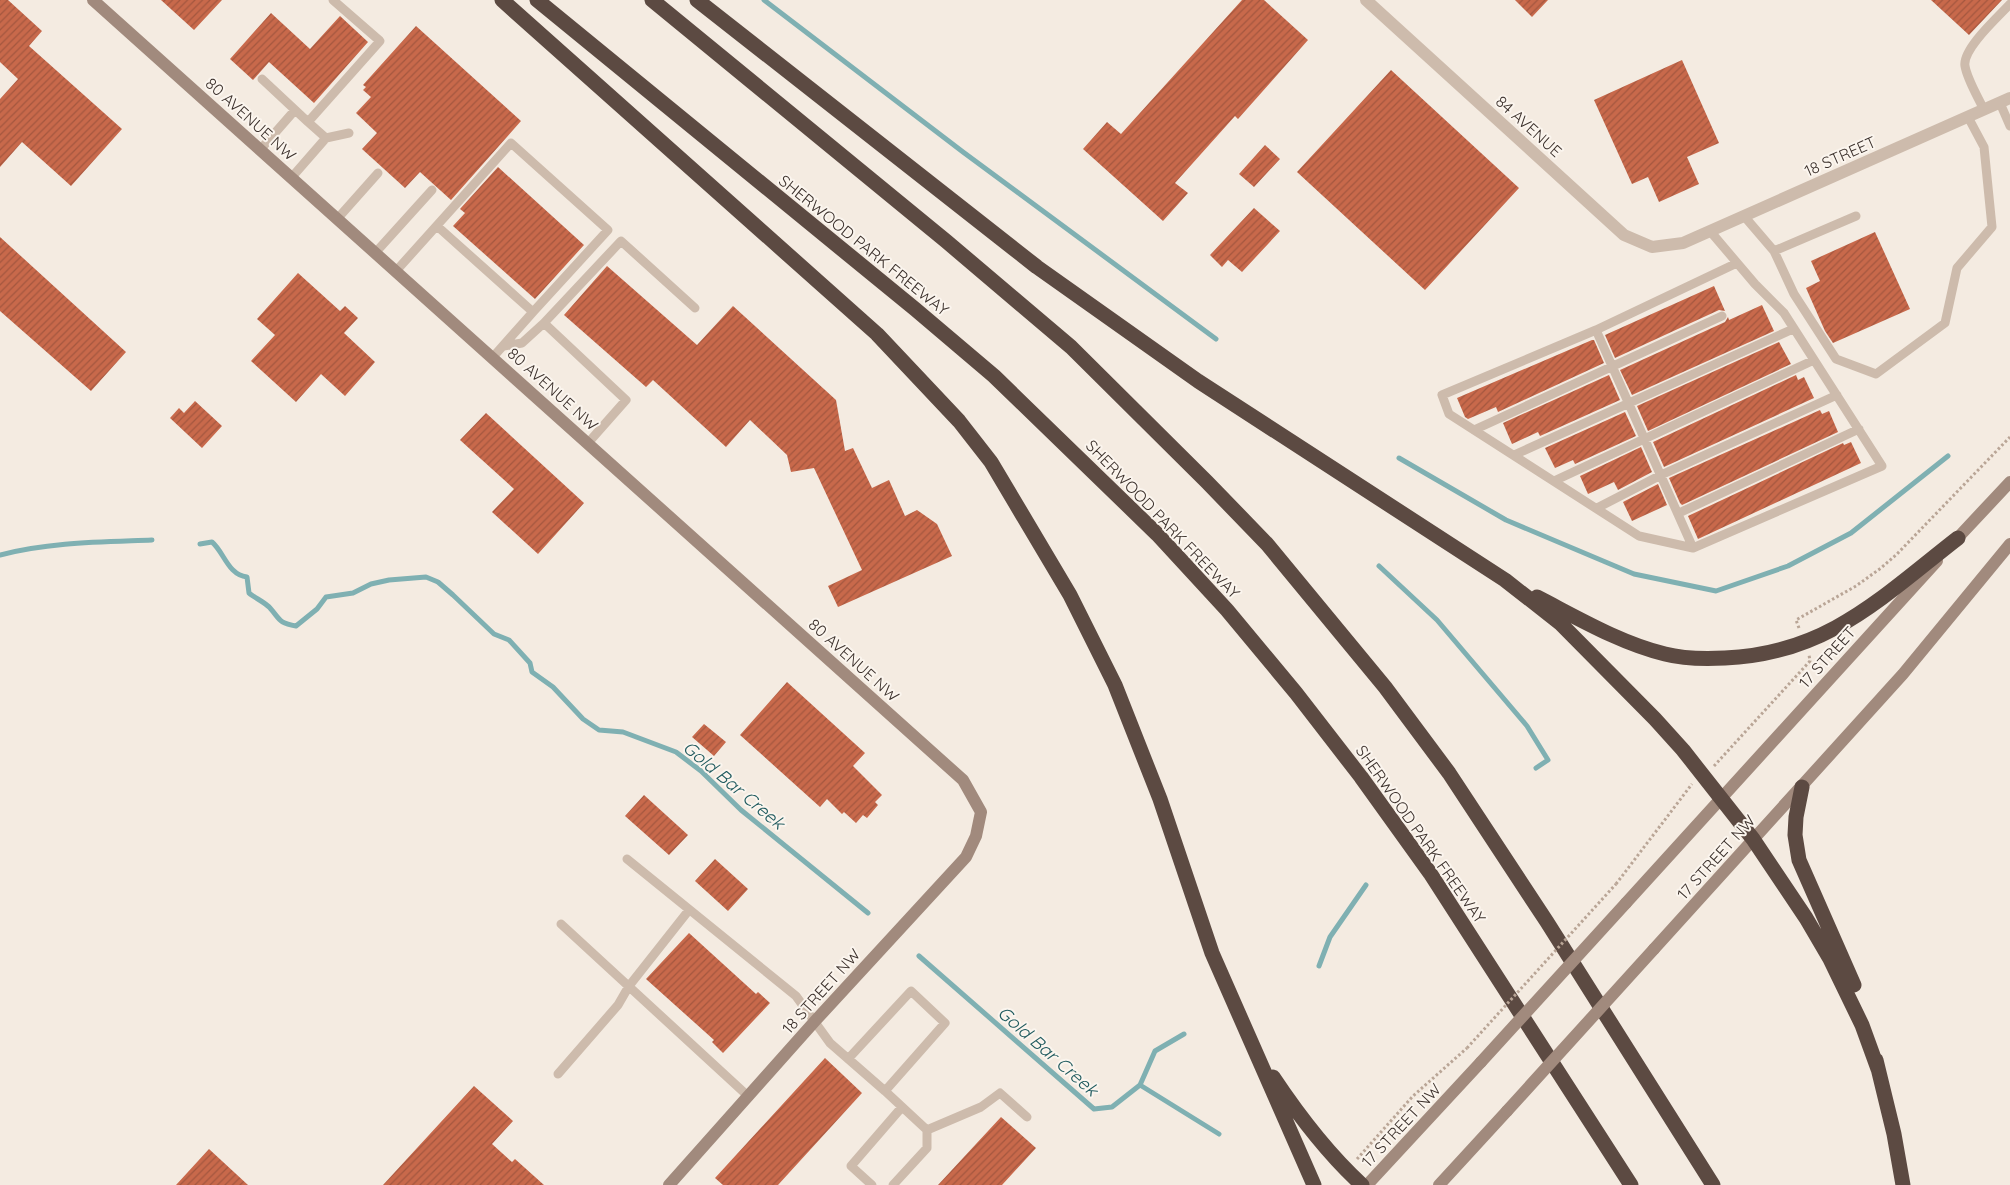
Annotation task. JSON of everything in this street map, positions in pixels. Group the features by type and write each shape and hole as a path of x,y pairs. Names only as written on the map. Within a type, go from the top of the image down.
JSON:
{"highway":[{"path":"502,0 877,334 959,421 991,462 1070,595 1115,685 1160,799 1212,953 1314,1185"},
{"name":"SHERWOOD PARK FREEWAY","path":"537,0 908,302 994,376 1073,451 1163,541 1227,610 1296,693 1361,777 1430,873 1631,1185"},
{"path":"652,0 939,235 1071,347 1207,482 1266,544 1385,687 1449,773 1547,922 1713,1185"},
{"path":"697,0 1075,295 1198,381 1505,580 1560,623 1625,687 1683,750 1753,839 1806,918 1830,959 1862,1025 1878,1069"},
{"path":"1505,580 1629,642 1665,654 1699,659 1738,658 1777,652 1805,643 1857,617 1958,538"},
{"path":"1802,787 1795,835 1799,860 1865,1011 1894,1134 1903,1185"},
{"path":"1256,1052 1305,1123 1346,1170 1362,1185"}],"main road":[{"name":"80 AVENUE NW","path":"93,0 963,780 981,812"},
{"path":"1958,538 2010,482"},
{"name":"17 STREET","path":"1721,798 1958,538"},
{"name":"17 STREET NW","path":"1439,1185 1903,674 2010,544"},
{"name":"17 STREET NW","path":"1367,1185 1721,798"},
{"name":"18 STREET NW","path":"669,1185 815,1021 966,857 976,836 981,812"}],"street":[{"name":"84 AVENUE","path":"1366,0 1624,235 1652,247 1683,243"},
{"name":"18 STREET","path":"1683,243 2005,100"}],"lane":[{"path":"308,122 380,41 334,0"},
{"path":"1984,110 1965,66 1965,58 1976,40 2010,4"},
{"path":"262,79 326,138"},
{"path":"2005,100 2010,126"},
{"path":"260,150 295,110"},
{"path":"1744,216 1774,251 1794,294 1836,360 1876,374 1946,323 1957,268 1992,227 1984,147 1968,117"},
{"path":"292,177 326,138 349,133"},
{"path":"396,271 511,143 608,230 493,357"},
{"path":"338,218 378,173"},
{"path":"376,252 432,190"},
{"path":"1774,251 1856,216"},
{"path":"437,226 533,312"},
{"path":"1710,231 1784,314 1882,466 1693,548 1639,536 1449,414 1442,395 1596,330 1737,262"},
{"path":"504,346 522,343 544,323 621,242 694,308"},
{"path":"1474,430 1722,316"},
{"path":"544,323 626,400 588,443"},
{"path":"1514,456 1794,329"},
{"path":"1596,330 1693,548"},
{"path":"1554,480 1814,360"},
{"path":"1596,508 1660,475 1836,395"},
{"path":"1679,513 1859,429"},
{"path":"627,859 796,996 830,1043 927,1130 927,1148 893,1185"},
{"path":"558,1074 618,1005 628,986 689,910"},
{"path":"561,924 749,1097"},
{"path":"848,1059 911,991 945,1023 885,1091"},
{"path":"927,1130 981,1107 1000,1093 1027,1117"},
{"path":"872,1185 850,1166 902,1107"}],"path":[{"path":"1346,1170 1413,1096 1467,1048 1616,884"}],"building":[{"path":"0,0 8,0 42,31 29,46 122,129 71,186 22,142 0,167 0,99 18,79 0,62"},
{"path":"161,0 222,0 194,30"},
{"path":"1242,0 1264,0 1308,40 1238,119 1235,116 1175,183 1188,193 1163,221 1083,149 1107,122 1121,134"},
{"path":"1515,0 1548,0 1532,17"},
{"path":"1931,0 2002,0 1969,35"},
{"path":"271,13 310,49 340,16 368,42 314,103 269,62 253,80 230,59"},
{"path":"416,26 521,121 451,200 420,172 405,188 362,149 377,133 356,113 371,97 363,90 366,87 363,85"},
{"path":"1682,60 1719,143 1687,157 1699,184 1659,202 1648,177 1632,184 1594,100"},
{"path":"1391,70 1519,188 1425,290 1297,172"},
{"path":"1265,145 1280,159 1254,187 1239,174"},
{"path":"498,167 584,245 535,299 453,226 465,213 460,209"},
{"path":"1254,208 1280,231 1242,272 1228,260 1222,267 1210,255"},
{"path":"1875,232 1910,309 1833,343 1825,331 1806,288 1820,281 1811,261"},
{"path":"0,237 126,352 91,391 0,311"},
{"path":"607,266 697,345 733,306 836,400 845,451 853,448 872,488 889,480 905,516 917,510 937,524 952,556 838,607 828,586 862,570 814,468 791,472 787,455 750,420 726,447 653,380 646,387 564,315"},
{"path":"298,273 340,311 345,306 358,318 344,333 375,362 345,396 321,374 296,402 251,361 275,335 257,319"},
{"path":"1714,286 1725,311 1719,310 1615,358 1605,335"},
{"path":"1762,305 1774,331 1632,395 1620,370 1725,322 1728,317 1729,320"},
{"path":"1594,340 1604,363 1498,412 1496,407 1468,419 1465,417 1457,398"},
{"path":"1779,342 1791,364 1648,431 1637,406"},
{"path":"1609,375 1620,400 1540,436 1538,432 1512,444 1503,423"},
{"path":"1796,375 1798,380 1804,377 1814,398 1664,467 1653,442"},
{"path":"195,401 222,426 202,448 170,418 179,408 184,413"},
{"path":"1820,410 1822,414 1829,411 1838,432 1682,505 1680,503 1669,478"},
{"path":"1625,412 1636,436 1575,464 1573,460 1555,468 1545,448"},
{"path":"486,413 584,503 538,554 492,512 514,489 460,440"},
{"path":"1851,442 1861,463 1698,539 1688,516 1843,443 1844,445"},
{"path":"1641,447 1652,472 1618,490 1614,482 1588,494 1580,476"},
{"path":"1658,484 1667,505 1632,521 1623,502"},
{"path":"787,682 865,753 853,766 882,795 875,802 878,805 867,818 863,815 856,823 844,812 842,814 827,799 820,807 740,735"},
{"path":"704,724 726,742 714,756 692,737"},
{"path":"644,795 688,835 669,855 625,816"},
{"path":"715,859 748,889 728,911 695,881"},
{"path":"689,933 756,994 758,992 770,1003 723,1053 712,1042 714,1040 646,979"},
{"path":"825,1058 862,1093 778,1185 723,1185 715,1178"},
{"path":"474,1086 513,1121 492,1144 512,1162 515,1159 544,1185 383,1185"},
{"path":"1001,1117 1036,1148 1002,1185 938,1185"},
{"path":"209,1149 248,1185 176,1185"}],"waterway":[{"path":"764,0 963,152 1216,339"},
{"path":"1399,458 1506,520 1634,574 1716,591 1788,566 1851,533 1948,456"},
{"name":"Gold Bar Creek","path":"0,555 56,545 152,540"},
{"name":"Gold Bar Creek","path":"200,544 212,542 231,568 235,572 247,577 249,593 268,606 282,622 296,626 317,609 326,597 353,593 371,584 389,580 426,577 438,582 494,634 509,640 530,663 532,672 553,687 583,719 599,730 623,732 676,752 701,771 741,810 868,913"},
{"path":"1379,566 1437,620 1527,726 1548,760 1536,768"},
{"path":"1319,966 1330,937 1366,885"},
{"name":"Gold Bar Creek","path":"919,956 1094,1109 1112,1107 1140,1085 1219,1134"},
{"path":"1140,1085 1155,1051 1184,1034"}]}
